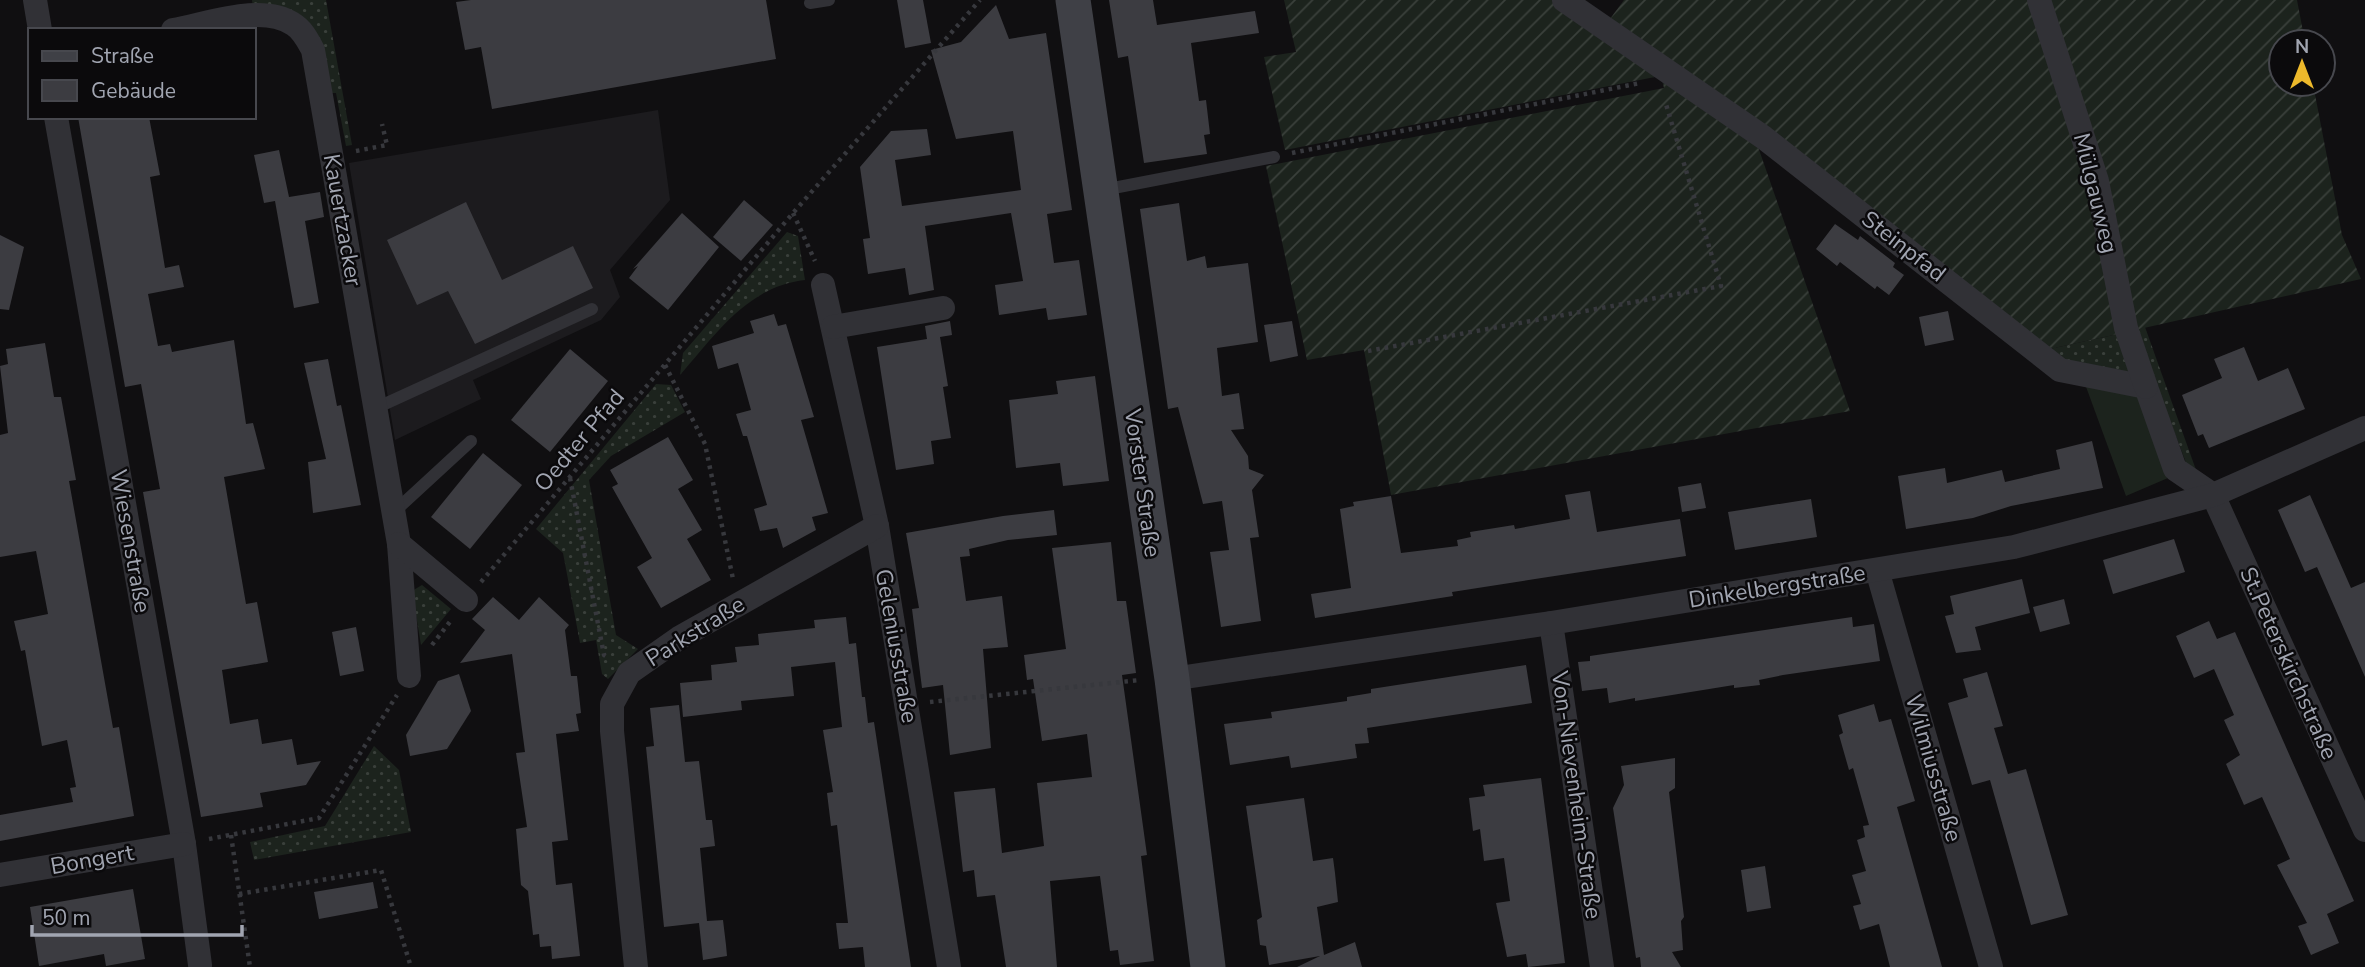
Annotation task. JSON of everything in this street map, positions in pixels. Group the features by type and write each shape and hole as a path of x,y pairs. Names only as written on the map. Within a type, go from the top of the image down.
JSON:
{"main road":[{"name":"Vorster Straße","path":"1073,0 1172,679 1208,967"}],"street":[{"path":"35,0 40,28"},
{"name":"Steinpfad","path":"1564,0 1666,78 1763,137 2060,370 2146,387"},
{"name":"Mülgauweg","path":"2039,0 2097,181 2126,328 2146,387"},
{"name":"Kauertzacker","path":"184,28 258,15 293,24 313,50 399,544 408,676"},
{"name":"Wiesenstraße","path":"56,119 184,844 200,965"},
{"name":"Geleniusstraße","path":"823,285 877,526 949,967"},
{"path":"833,327 943,309"},
{"path":"2146,387 2175,469 2213,495"},
{"name":"Dinkelbergstraße","path":"1172,679 1551,623 2014,547 2213,495 2365,428"},
{"name":"St.Peterskirchstraße","path":"2213,495 2365,830"},
{"name":"Parkstraße","path":"636,967 612,732 612,704 629,673 679,638 877,526"},
{"path":"399,544 466,600"},
{"name":"Wilmiusstraße","path":"1877,570 1991,967"},
{"name":"Von-Nievenheim-Straße","path":"1551,623 1602,967"},
{"name":"Bongert","path":"0,875 184,844"}],"lane":[{"path":"810,3 829,0"},
{"path":"1099,191 1274,157"},
{"path":"376,408 592,309"},
{"path":"394,512 471,441"}],"path":[{"name":"Oedter Pfad","path":"184,844 319,818 408,676 466,600 793,212 980,0"},
{"path":"1274,157 1666,78 1721,286 1368,351"},
{"path":"332,156 387,145 382,124"},
{"path":"793,212 823,285"},
{"path":"665,365 705,444 738,604"},
{"path":"569,478 604,654 629,673"},
{"path":"908,704 1131,680 1172,679"},
{"path":"231,835 250,967"},
{"path":"239,894 381,870 411,967"}],"shaded area":[{"path":"252,0 326,0 352,145 346,146 336,93 329,93 324,55 253,8"},
{"path":"1284,0 1552,0 1660,76 1285,150 1264,57 1296,52"},
{"path":"1624,0 2029,0 2088,183 2118,334 2045,350 1607,23"},
{"path":"2046,0 2297,0 2302,28 2267,28 2267,98 2316,98 2342,235 2361,279 2135,330"},
{"path":"1662,80 1756,141 1850,411 1391,495 1364,350 1307,360 1266,166 1664,88"},
{"path":"658,110 670,200 610,270 620,297 601,320 473,380 481,399 395,440 349,163"},
{"path":"787,232 798,236 805,280 785,284 750,302 720,329 680,375 683,353"},
{"path":"2145,327 2196,470 2190,473 2135,330"},
{"path":"2118,334 2131,371 2128,374 2065,366 2045,350"},
{"path":"656,384 671,385 685,412 611,456 589,480 616,635 638,649 608,679 602,674 596,640 580,643 563,553 536,529"},
{"path":"2085,384 2139,395 2168,478 2126,496"},
{"path":"422,585 451,609 421,645 412,591"},
{"path":"374,746 399,770 411,832 254,860 250,842 325,826"}],"building":[{"path":"766,0 776,59 492,109 481,47 465,50 456,2"},
{"path":"897,0 923,0 931,43 905,48"},
{"path":"1109,0 1153,0 1157,25 1255,11 1259,33 1191,43 1199,101 1206,100 1210,134 1204,135 1207,154 1144,163 1128,56 1118,58"},
{"path":"996,5 1009,39 1046,33 1072,210 1047,214 1054,263 1079,260 1087,315 1048,320 1046,308 999,315 995,285 1023,281 1011,213 925,226 934,290 909,295 905,268 868,274 863,239 870,238 860,167 891,131 927,129 931,155 895,160 902,206 1021,190 1013,131 956,139 931,50 961,42"},
{"path":"78,119 149,119 160,175 150,177 165,268 179,265 184,287 148,294 158,346 170,344 172,352 234,340 246,424 253,423 265,469 224,477 246,604 257,602 268,662 222,670 230,724 258,719 262,744 292,739 297,765 321,761 306,785 260,793 263,807 201,817 143,492 160,489 141,384 125,387"},
{"path":"279,150 289,197 320,192 324,217 305,221 319,303 294,308 275,201 264,203 254,155"},
{"path":"744,200 773,225 741,261 713,237"},
{"path":"466,202 502,280 573,246 593,288 475,344 448,291 417,305 387,240"},
{"path":"1179,203 1187,261 1205,256 1207,268 1248,263 1258,342 1217,348 1222,396 1239,393 1244,429 1231,430 1248,456 1249,469 1264,475 1252,490 1259,537 1250,538 1261,621 1221,627 1210,552 1229,550 1222,501 1203,504 1178,407 1168,409 1140,209"},
{"path":"682,213 719,247 668,310 629,278 638,266 633,269"},
{"path":"1835,224 1858,240 1860,236 1895,263 1893,267 1904,275 1889,295 1877,286 1875,289 1840,262 1837,266 1816,249"},
{"path":"0,235 24,247 9,310 0,309"},
{"path":"1948,311 1954,340 1925,346 1919,317"},
{"path":"774,314 778,326 786,324 814,417 801,420 828,513 812,517 816,530 783,548 777,528 760,531 754,509 767,505 747,436 743,436 736,414 751,410 738,363 718,369 712,346 754,333 750,321"},
{"path":"950,321 952,335 940,337 948,386 943,387 951,438 931,441 934,464 896,470 877,347 927,339 925,326"},
{"path":"1292,321 1298,356 1270,362 1264,325"},
{"path":"45,343 54,397 61,397 76,480 69,481 113,728 119,727 134,816 0,841 0,815 73,802 70,788 76,787 67,740 42,746 25,650 21,651 14,621 48,614 36,551 0,557 0,435 8,433 0,366 8,364 6,349"},
{"path":"2244,347 2258,381 2288,368 2305,409 2209,448 2203,434 2198,436 2182,395 2222,378 2214,359"},
{"path":"570,349 608,381 550,452 511,420"},
{"path":"328,359 337,406 341,405 361,505 313,513 308,462 326,459 304,363"},
{"path":"1095,376 1109,481 1063,486 1060,463 1016,468 1009,400 1058,394 1056,381"},
{"path":"668,437 693,480 678,489 702,530 687,539 711,580 661,608 637,567 652,558 612,487 618,484 610,470"},
{"path":"2092,441 2103,488 2011,506 1973,518 1906,529 1898,476 1945,468 1947,483 2002,470 2005,482 2060,469 2056,450"},
{"path":"483,453 522,485 470,549 431,517"},
{"path":"1701,483 1706,508 1682,512 1678,487"},
{"path":"1590,491 1597,532 1680,519 1686,556 1452,592 1453,596 1315,618 1311,594 1351,588 1340,509 1354,506 1353,502 1391,496 1401,553 1458,546 1457,540 1471,537 1470,532 1514,525 1515,529 1570,519 1565,495"},
{"path":"2310,495 2351,588 2365,582 2365,677 2317,567 2305,572 2278,510"},
{"path":"1811,499 1817,537 1735,550 1728,512"},
{"path":"1054,510 1057,535 1008,540 969,549 970,556 960,557 966,601 1002,596 1008,647 983,649 991,748 950,755 943,685 922,688 912,609 919,608 906,533"},
{"path":"2174,539 2185,572 2113,594 2103,560"},
{"path":"1111,542 1117,601 1126,601 1136,673 1122,675 1147,855 1141,856 1154,961 1120,965 1118,950 1110,951 1100,876 1050,881 1057,967 1006,967 995,895 977,897 974,870 963,872 954,792 995,788 1002,853 1044,846 1037,783 1092,777 1087,734 1042,741 1033,679 1027,680 1024,655 1066,649 1052,548"},
{"path":"2022,579 2030,613 1975,627 1981,650 1956,653 1945,616 1954,614 1950,596"},
{"path":"493,597 519,620 539,597 569,625 565,630 571,676 577,676 581,713 576,714 579,731 556,734 568,840 552,842 556,885 572,883 580,956 552,959 551,946 540,947 539,934 533,935 528,891 521,885 516,829 527,827 516,753 525,752 512,654 460,663 485,630 472,619"},
{"path":"2064,599 2070,624 2040,632 2033,607"},
{"path":"846,617 849,644 856,643 868,723 874,722 911,967 865,967 863,947 839,949 836,923 848,923 837,825 831,826 827,793 833,792 823,730 842,727 835,662 791,667 794,696 741,701 742,710 683,717 680,683 712,680 711,665 737,662 735,647 759,645 758,634 815,628 814,620"},
{"path":"1852,617 1853,627 1874,624 1880,661 1783,675 1759,680 1760,685 1734,688 1734,685 1635,701 1635,698 1609,703 1607,688 1582,691 1578,662 1590,661 1590,656"},
{"path":"2209,621 2217,639 2235,632 2354,901 2327,914 2339,943 2311,955 2298,926 2307,923 2277,865 2290,859 2262,797 2244,805 2226,764 2240,755 2224,720 2234,715 2214,669 2194,678 2176,636"},
{"path":"356,627 364,671 340,676 332,632"},
{"path":"1526,665 1532,703 1367,728 1369,743 1355,744 1357,758 1291,768 1289,756 1230,765 1224,724 1272,718 1271,712 1347,701 1347,697 1371,693 1371,689"},
{"path":"1987,672 2003,726 1994,728 2008,774 2026,769 2068,915 2031,925 1990,780 1972,785 1948,703 1968,697 1963,679"},
{"path":"459,674 471,711 447,749 410,756 406,735 438,681"},
{"path":"1874,704 1879,722 1891,719 1915,801 1897,807 1942,967 1890,967 1879,924 1860,930 1853,906 1861,904 1852,875 1866,871 1857,840 1865,837 1863,826 1869,825 1853,768 1849,770 1839,735 1843,733 1838,715"},
{"path":"679,705 685,762 699,761 706,820 712,820 715,846 700,848 707,921 723,920 726,945 727,956 703,960 699,923 664,927 646,747 654,746 650,708"},
{"path":"1675,758 1675,788 1669,792 1684,917 1681,921 1683,950 1672,952 1681,967 1641,967 1640,957 1636,958 1613,808 1624,785 1621,766"},
{"path":"1541,778 1565,963 1528,967 1526,954 1507,957 1496,903 1510,901 1504,858 1484,861 1480,829 1473,831 1469,798 1485,796 1483,785"},
{"path":"1304,798 1313,861 1333,858 1335,873 1338,902 1317,907 1324,955 1355,942 1362,967 1297,967 1320,956 1269,965 1266,946 1260,945 1257,920 1262,917 1246,806"},
{"path":"1765,866 1771,908 1747,912 1741,870"},
{"path":"373,882 378,908 319,919 314,892"},
{"path":"133,889 145,959 106,966 104,954 39,966 30,907"}]}
